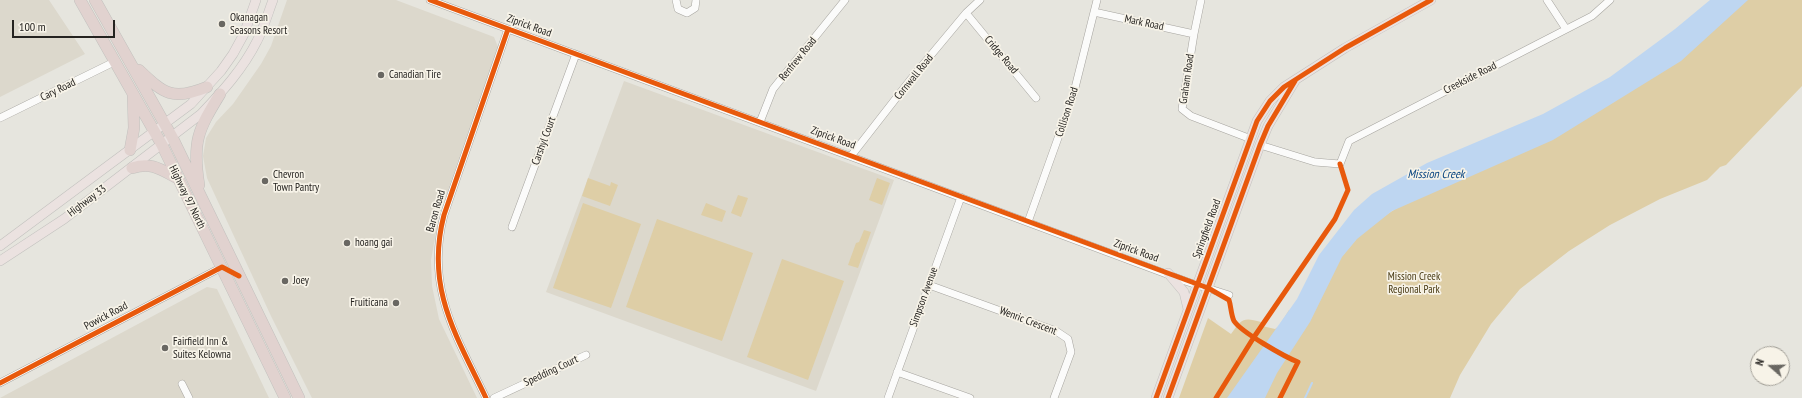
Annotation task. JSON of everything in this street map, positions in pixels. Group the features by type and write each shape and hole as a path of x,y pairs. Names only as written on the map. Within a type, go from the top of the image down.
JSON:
{"highway":[{"name":"Highway 97 North","path":"80,0 116,61 162,145 285,398"},
{"name":"Highway 97 North","path":"95,0 172,137 299,398"},
{"path":"131,63 154,84 169,92 189,94 207,87"},
{"path":"130,150 134,128 133,92"},
{"path":"201,197 195,161 196,143 203,122 220,94"},
{"path":"132,168 144,164 154,166 177,178"},
{"path":"222,267 239,276"}],"main road":[{"name":"Highway 33","path":"0,246 130,150 154,130 191,104 207,87 233,54 244,34 256,0"},
{"name":"Highway 33","path":"0,261 64,219 201,114 220,94 245,62 258,40 271,0"},
{"name":"Springfield Road","path":"1156,398 1251,139 1258,121 1270,101 1284,87 1345,48 1431,0"},
{"name":"Springfield Road","path":"1168,398 1260,145 1268,126 1295,81"},
{"path":"1168,273 1184,292 1188,311"}],"street":[{"name":"Ziprick Road","path":"430,0 961,196 1197,285 1229,295"},
{"path":"676,0 678,9 687,13 695,8 696,0"},
{"name":"Renfrew Road","path":"760,122 774,89 845,0"},
{"name":"Cornwall Road","path":"852,156 966,13 980,0"},
{"name":"Collison Road","path":"1028,222 1073,96 1097,0"},
{"name":"Graham Road","path":"1201,0 1182,109 1191,116 1251,139"},
{"path":"1547,0 1566,29"},
{"name":"Creekside Road","path":"1260,145 1315,162 1340,164 1349,141 1592,16 1610,0"},
{"name":"Mark Road","path":"1094,12 1194,34"},
{"name":"Cridge Road","path":"966,13 1036,98"},
{"name":"Baron Road","path":"486,398 447,315 440,282 438,236 508,29"},
{"name":"Carshyl Court","path":"512,227 576,54"},
{"name":"Cary Road","path":"0,118 116,61"},
{"name":"Simpson Avenue","path":"888,398 961,196"},
{"name":"Powick Road","path":"0,383 222,267"},
{"name":"Wenric Crescent","path":"929,285 1056,331 1068,339 1070,352 1054,398"},
{"name":"Spedding Court","path":"494,398 586,355"},
{"path":"898,372 970,398"},
{"path":"182,384 189,398"}],"shaded area":[{"path":"0,0 49,0 85,54 0,97"},
{"path":"287,0 396,0 494,37 498,47 439,216 431,260 432,286 439,319 477,398 312,398 271,316 207,178 203,156 206,138 216,122 233,104 261,64 271,46"},
{"path":"624,81 894,180 816,391 546,292"},
{"path":"207,287 217,289 269,398 0,398"}],"green space":[{"name":"Mission Creek Regional Park","path":"1746,0 1802,0 1802,86 1726,165 1720,167 1707,180 1660,199 1610,225 1569,251 1520,289 1491,324 1460,375 1450,398 1179,398 1208,318 1231,334 1243,320 1261,322 1262,326 1275,329 1279,326 1289,310 1301,314 1326,275 1367,226"},
{"path":"588,178 610,186 611,182 618,185 610,206 582,196"},
{"path":"877,178 890,183 882,205 869,200"},
{"path":"738,195 748,198 741,217 731,213"},
{"path":"583,203 641,224 611,308 553,288"},
{"path":"706,203 726,211 722,222 701,215"},
{"path":"657,219 753,253 722,341 626,307"},
{"path":"864,230 871,232 858,268 848,265 856,243 859,242"},
{"path":"782,259 844,281 808,380 747,357"}],"water":[{"name":"Mission Creek","path":"1710,0 1748,0 1681,61 1553,140 1392,211 1357,239 1342,257 1310,322 1277,373 1265,398 1227,398 1297,299 1319,255 1354,210 1372,194 1427,163 1543,114 1610,77 1675,29"}],"waterway":[{"path":"1305,398 1312,383"}],"cycle path":[{"path":"430,0 1208,288 1229,300 1233,319 1238,326 1264,344 1298,362 1280,398"},
{"path":"1156,398 1257,121 1270,101 1284,87 1345,48 1431,0"},
{"path":"486,398 464,353 447,310 441,288 438,266 439,241 444,215 508,29"},
{"path":"1168,398 1260,145 1268,126 1295,81"},
{"path":"1216,398 1254,337 1335,219 1348,190 1340,164"},
{"path":"0,383 222,267 239,276"}],"place":[{"name":"Okanagan Seasons Resort","path":"222,24"},
{"name":"Canadian Tire","path":"381,75"},
{"name":"Chevron Town Pantry","path":"265,181"},
{"name":"hoang gai","path":"347,243"},
{"name":"Joey","path":"285,281"},
{"name":"Fruiticana","path":"396,303"},
{"name":"Fairfield Inn & Suites Kelowna","path":"165,348"}]}
